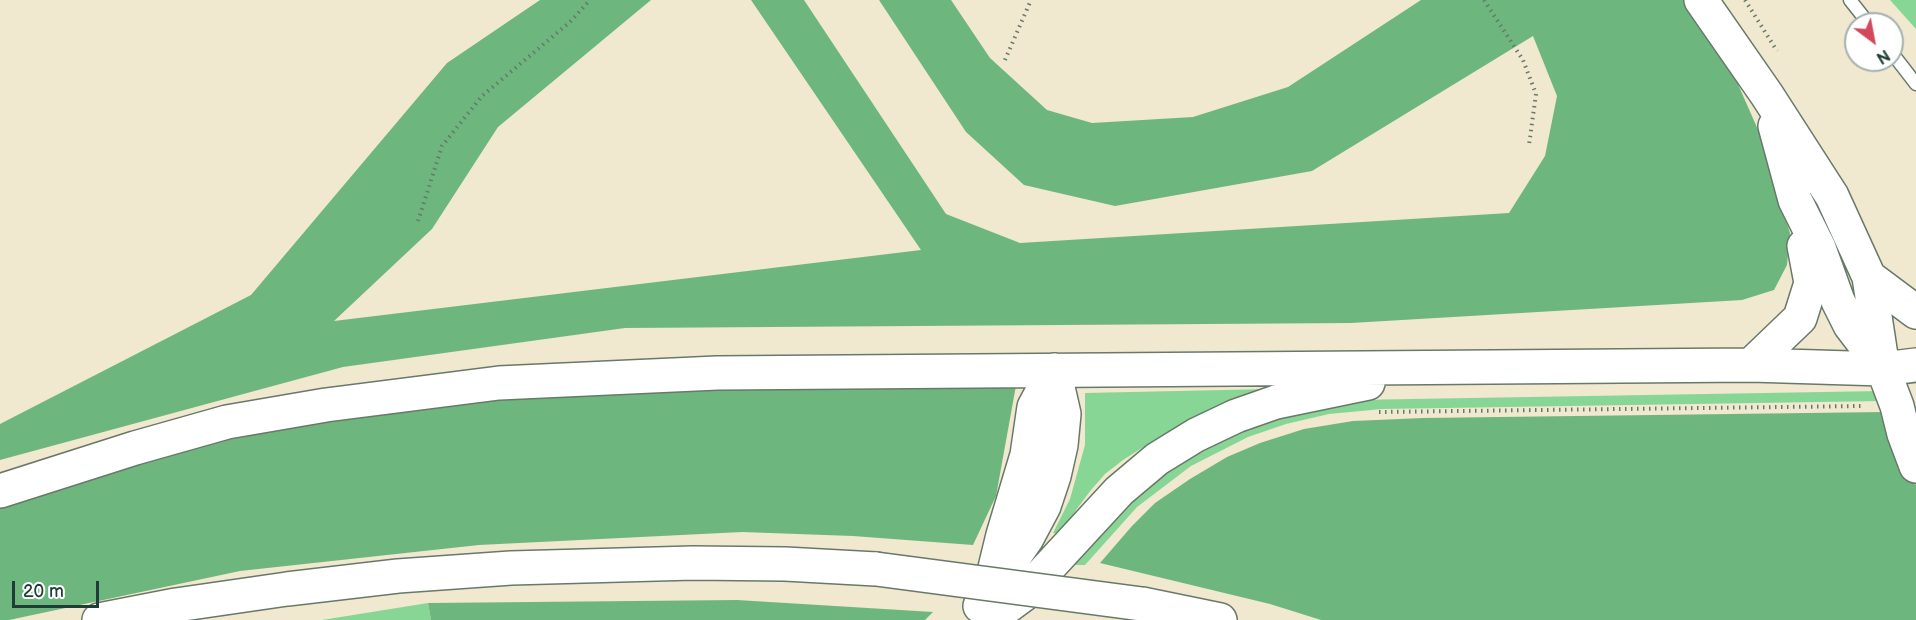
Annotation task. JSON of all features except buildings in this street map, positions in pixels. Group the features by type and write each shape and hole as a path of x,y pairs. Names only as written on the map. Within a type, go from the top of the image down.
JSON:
{"main road":[{"path":"1701,0 1767,95 1832,196 1869,278 1883,369 1916,466"},
{"path":"1751,365 1800,318 1811,283 1795,200 1767,95"},
{"path":"1795,200 1819,248 1838,301 1850,325 1883,369"},
{"path":"1869,278 1916,312"},
{"path":"0,491 114,454 227,422 326,405 451,388 547,380 706,373 1054,369 1751,365 1883,369 1916,365"},
{"path":"969,620 989,606 1023,595 1119,491 1157,459 1196,435 1236,416 1276,402 1326,390 1471,367"},
{"path":"989,606 1044,506 1054,476 1061,445 1064,414 1054,369"},
{"path":"99,620 176,605 398,576 511,568 693,563 785,564 876,569 1142,604 1220,620"}],"lane":[{"path":"1850,0 1860,12"},
{"path":"1904,68 1916,84"}],"path":[{"path":"418,220 442,146 482,96 570,22 590,0"},
{"path":"1005,60 1031,0"},
{"path":"1484,0 1523,60 1536,94 1529,145"},
{"path":"1369,413 1897,406"}],"green space":[{"path":"540,0 651,0 498,127 432,229 334,321 921,250 751,0 804,0 946,214 1020,243 1509,213 1545,156 1557,96 1533,36 1312,171 1115,206 1024,185 966,132 879,0 951,0 990,58 1047,110 1092,123 1193,117 1288,87 1421,0 1684,0 1707,32 1737,82 1759,132 1790,233 1787,265 1774,290 1742,300 1351,323 625,328 343,367 0,460 0,424 251,295 447,63"},
{"path":"1890,0 1916,0 1916,29 1904,16 1904,12 1901,12"},
{"path":"1017,380 996,496 973,545 853,536 742,532 479,545 240,571 9,620 0,620 0,504 192,446 277,426 390,409 686,386"},
{"path":"1269,389 1159,437 1123,460 1105,474 1091,490 1076,510 1063,534 1053,533 1070,499 1085,445 1085,393"},
{"path":"1882,391 1882,401 1382,409 1329,414 1286,424 1248,437 1191,466 1137,507 1085,565 1073,565 1139,490 1191,453 1280,414 1353,400"},
{"path":"1884,412 1909,476 1916,485 1916,620 1321,620 1270,604 1100,563 1155,503 1190,479 1227,457 1260,443 1304,429 1353,421 1423,418"},
{"path":"737,600 933,612 925,620 431,620 428,603"},
{"path":"428,603 431,620 322,620"}]}
